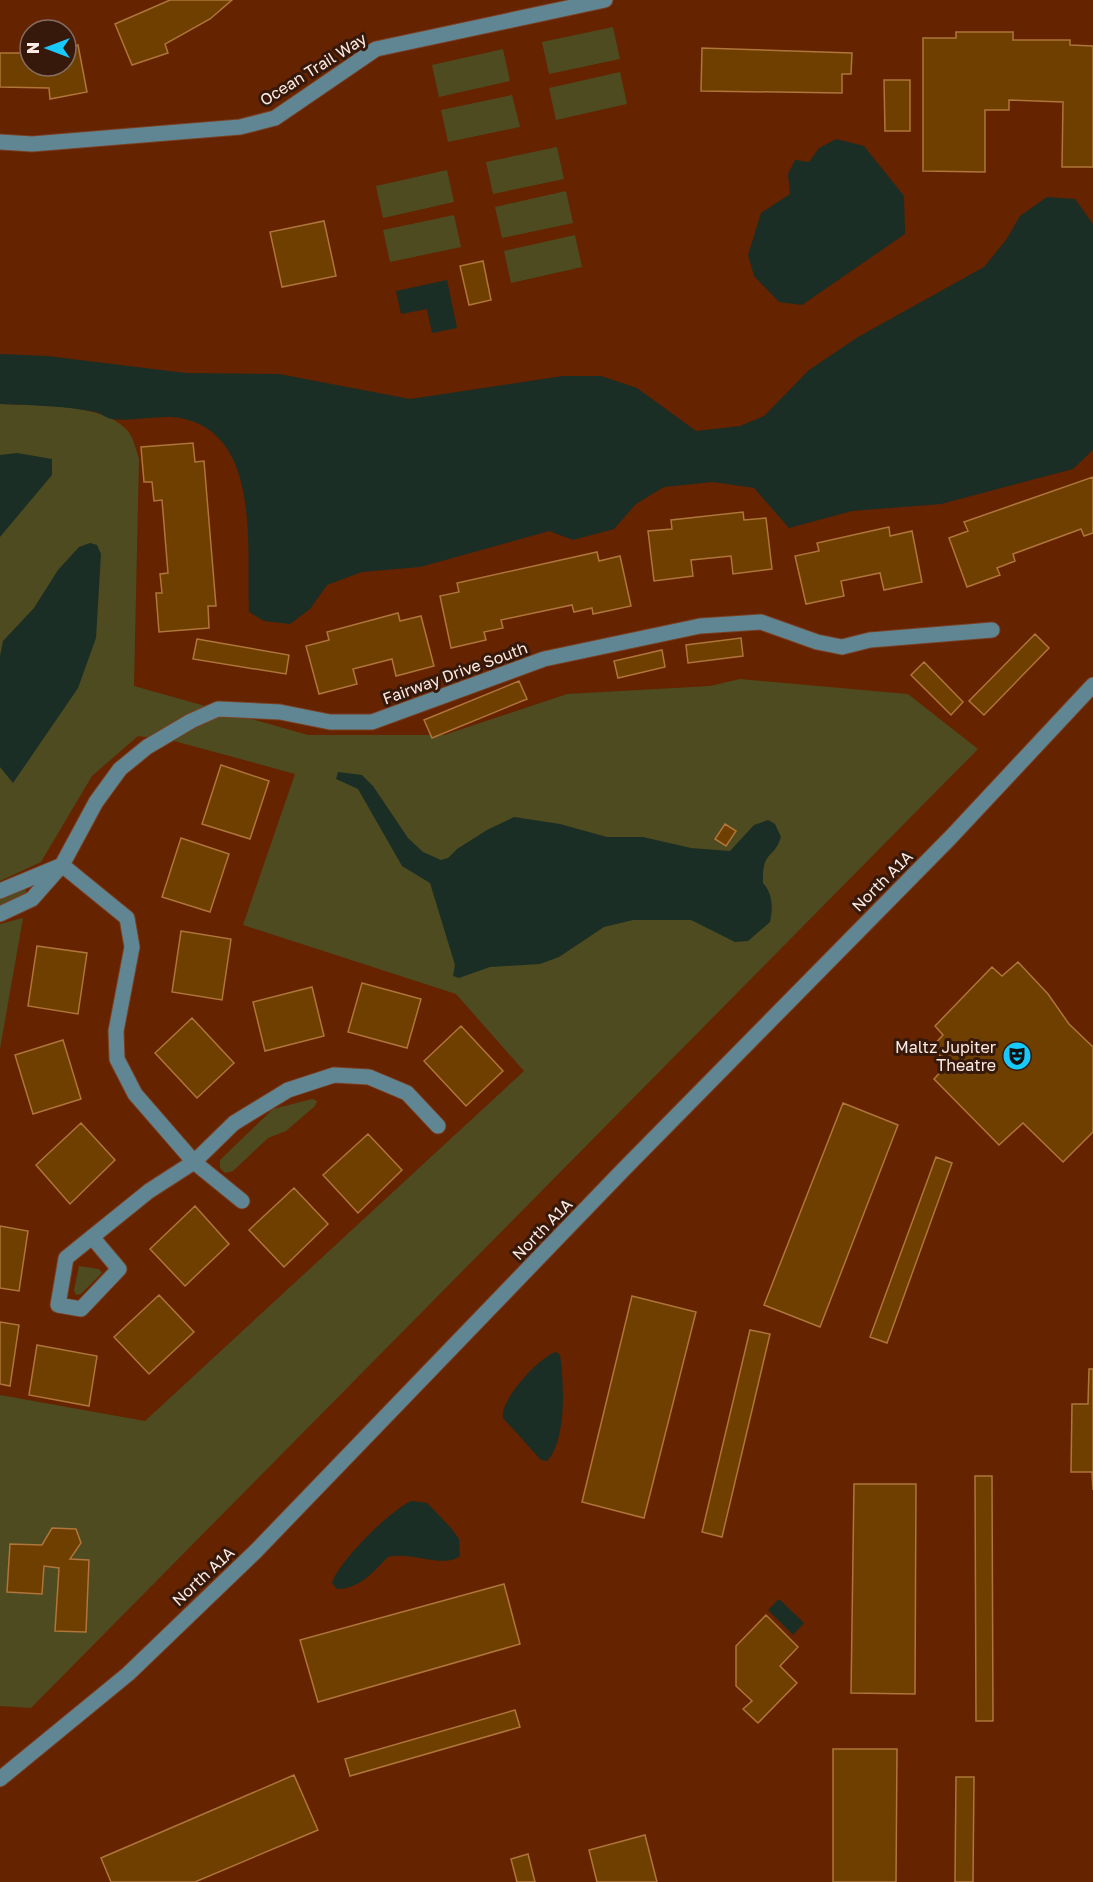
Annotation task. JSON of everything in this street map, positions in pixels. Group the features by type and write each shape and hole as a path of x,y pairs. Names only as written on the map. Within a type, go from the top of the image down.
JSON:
{"street":[{"name":"Ocean Trail Way","path":"0,142 32,144 240,127 275,118 376,50 605,0"},
{"name":"Fairway Drive South","path":"0,914 32,899 62,865 96,802 120,769 147,747 191,721 218,709 280,712 330,722 372,722 544,659 700,626 761,622 817,642 842,647 870,640 992,630"},
{"name":"North A1A","path":"0,1779 128,1674 255,1552 624,1169 951,837 1093,685"},
{"path":"0,891 62,865 127,918 132,947 117,1030 117,1059 135,1094 194,1162 242,1201"},
{"path":"92,1237 119,1269 81,1309 58,1305 66,1258 92,1237 149,1191 194,1162 234,1123 288,1090 334,1075 369,1077 407,1093 438,1126"}],"shaded area":[{"path":"613,27 620,59 549,74 542,42"},
{"path":"503,49 510,81 439,97 432,65"},
{"path":"620,72 627,104 556,120 549,88"},
{"path":"512,95 520,127 448,142 441,110"},
{"path":"836,139 864,146 904,196 905,234 802,305 779,302 754,276 748,255 761,213 790,194 788,174 795,160 809,162 819,148"},
{"path":"557,147 564,179 493,194 486,162"},
{"path":"447,170 454,202 383,218 376,186"},
{"path":"566,191 573,223 502,238 495,207"},
{"path":"1047,197 1075,199 1093,224 1093,450 1073,469 941,504 852,511 789,528 754,488 713,482 664,487 636,504 614,529 573,540 549,531 420,567 362,572 327,585 310,609 290,624 264,621 249,612 248,529 245,500 238,472 227,449 210,430 177,417 112,419 96,412 72,408 0,404 0,354 47,356 186,373 279,374 410,399 563,376 601,376 637,388 696,431 740,426 764,416 809,370 858,337 984,267 1006,240 1020,216"},
{"path":"454,215 461,247 390,262 383,230"},
{"path":"575,235 582,267 511,283 504,251"},
{"path":"447,280 457,328 432,333 427,309 401,314 396,291"},
{"path":"0,404 48,405 101,414 126,429 132,439 139,459 134,686 308,735 444,735 567,694 710,686 740,679 908,694 978,749 31,1708 0,1706 0,1395 145,1421 524,1071 456,994 243,925 295,774 174,741 138,736 92,776 41,862 0,881"},
{"path":"17,453 52,459 52,475 0,537 0,455"},
{"path":"90,543 97,545 101,554 96,638 78,688 13,783 0,767 0,656 3,641 34,608 58,570 79,547"},
{"path":"338,772 362,775 373,786 408,838 423,852 441,860 448,858 457,849 487,830 514,817 560,824 607,837 643,837 691,848 730,851 754,825 768,820 775,824 781,837 766,860 763,872 763,883 769,892 771,901 770,922 748,941 735,942 691,920 633,920 604,927 559,957 540,964 490,967 459,978 453,976 455,965 430,883 402,866 358,789 336,779"},
{"path":"26,887 26,893 0,907 0,897"},
{"path":"23,918 0,1049 0,924"},
{"path":"312,1099 317,1101 315,1106 286,1131 268,1138 233,1171 225,1173 220,1168 220,1160 273,1109"},
{"path":"79,1266 99,1269 102,1273 81,1294 76,1295 74,1290"},
{"path":"556,1352 560,1355 563,1395 561,1425 553,1452 547,1461 541,1460 503,1418 503,1410 514,1391 531,1370"},
{"path":"412,1501 427,1503 451,1528 459,1539 460,1556 445,1561 407,1556 388,1557 359,1583 337,1589 332,1583 355,1549 380,1524"},
{"path":"779,1599 804,1623 793,1635 768,1610"}],"building":[{"path":"170,0 232,0 210,19 165,44 168,53 132,65 115,24"},
{"path":"956,32 1013,32 1013,40 1070,40 1070,45 1093,46 1093,167 1062,167 1063,102 1009,100 1009,110 985,110 985,172 923,171 923,38 956,38"},
{"path":"78,45 87,92 50,99 49,88 0,87 0,53 18,53 18,78 78,78"},
{"path":"702,48 852,53 851,74 842,74 842,93 701,91"},
{"path":"884,80 910,80 910,131 885,131"},
{"path":"324,221 336,276 282,287 270,232"},
{"path":"483,261 491,300 469,305 460,266"},
{"path":"193,443 195,462 204,461 216,606 208,606 209,628 159,632 156,593 162,593 160,574 168,573 162,500 154,501 152,482 144,482 141,447"},
{"path":"1093,477 1093,533 1084,536 1081,529 1013,554 1015,561 997,568 1000,575 967,587 949,538 968,531 964,522"},
{"path":"743,512 744,520 766,518 772,569 733,574 731,556 691,560 693,576 654,581 648,531 672,529 671,520"},
{"path":"889,527 890,536 912,531 922,582 884,590 880,573 841,581 844,596 806,604 795,556 819,551 817,543"},
{"path":"597,552 599,561 620,556 631,606 593,614 592,608 574,612 572,605 501,620 503,628 484,632 486,640 451,648 440,596 459,592 457,583"},
{"path":"398,613 400,621 421,616 434,666 396,676 392,659 353,669 357,684 319,694 306,646 329,640 327,632"},
{"path":"1035,634 1049,648 984,715 969,701"},
{"path":"741,638 743,656 688,663 686,645"},
{"path":"197,639 289,655 286,674 193,659"},
{"path":"662,650 665,667 618,678 614,661"},
{"path":"924,662 963,702 951,715 911,675"},
{"path":"519,681 527,699 432,738 424,720"},
{"path":"221,765 269,781 250,839 202,824"},
{"path":"725,824 736,831 726,846 715,839"},
{"path":"181,838 229,854 210,912 162,897"},
{"path":"181,931 231,939 222,1000 172,992"},
{"path":"37,946 87,953 78,1014 28,1006"},
{"name":"Maltz Jupiter Theatre","path":"1018,962 1048,994 1069,1024 1093,1047 1093,1132 1063,1162 1023,1123 999,1145 934,1079 948,1064 932,1047 943,1035 935,1026 992,967 1002,976"},
{"path":"362,983 421,999 407,1048 348,1032"},
{"path":"312,987 324,1036 265,1051 253,1002"},
{"path":"192,1018 234,1063 197,1098 155,1053"},
{"path":"461,1026 503,1071 466,1106 424,1061"},
{"path":"63,1040 81,1099 33,1114 15,1055"},
{"path":"843,1103 898,1125 820,1327 764,1305"},
{"path":"81,1123 115,1160 70,1204 36,1165"},
{"path":"368,1134 402,1170 358,1213 323,1175"},
{"path":"936,1157 952,1163 887,1343 870,1337"},
{"path":"294,1188 328,1224 284,1267 249,1230"},
{"path":"195,1206 229,1244 185,1286 150,1249"},
{"path":"0,1226 28,1231 19,1291 0,1288"},
{"path":"159,1295 194,1332 149,1374 114,1337"},
{"path":"632,1296 696,1312 644,1518 582,1502"},
{"path":"0,1322 19,1325 10,1386 0,1384"},
{"path":"750,1330 770,1334 722,1537 702,1532"},
{"path":"37,1345 97,1356 89,1406 29,1395"},
{"path":"1089,1369 1093,1369 1093,1490 1092,1472 1071,1472 1072,1404 1088,1404"},
{"path":"975,1476 992,1476 993,1721 976,1721"},
{"path":"854,1484 916,1484 915,1694 851,1693"},
{"path":"52,1528 76,1529 81,1543 70,1559 89,1560 86,1632 55,1631 59,1568 44,1566 42,1594 7,1592 10,1544 42,1545"},
{"path":"504,1584 520,1644 318,1702 300,1640"},
{"path":"766,1615 798,1647 780,1666 797,1683 758,1723 743,1709 752,1701 736,1686 736,1646"},
{"path":"515,1710 520,1727 350,1776 345,1759"},
{"path":"833,1749 897,1749 896,1882 833,1882"},
{"path":"294,1775 318,1830 195,1882 111,1882 101,1858"},
{"path":"956,1777 974,1777 973,1882 955,1882"},
{"path":"645,1835 657,1882 597,1882 589,1850"},
{"path":"528,1854 535,1882 517,1882 511,1859"}],"place":[{"name":"Maltz Jupiter Theatre","path":"1017,1056"}]}
